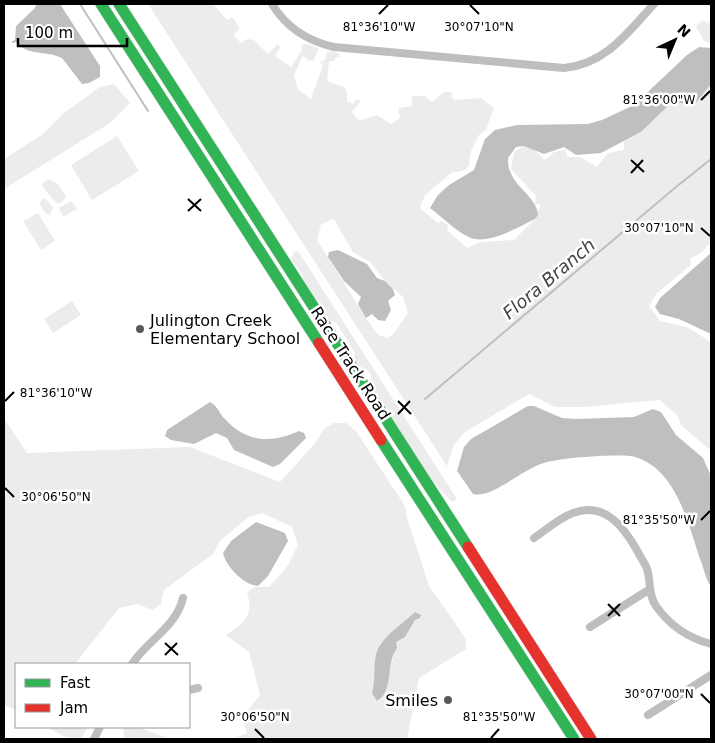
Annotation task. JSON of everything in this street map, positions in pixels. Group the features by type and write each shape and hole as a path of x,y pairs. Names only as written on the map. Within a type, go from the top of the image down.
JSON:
{"main road":[{"name":"Race Track Road","path":"101,4 574,739"},
{"name":"Race Track Road","path":"119,4 592,739"},
{"path":"180,126 201,132"},
{"path":"245,228 258,220"},
{"path":"271,268 284,261"},
{"path":"534,676 546,668"}],"street":[{"path":"272,4 285,22 297,31 314,41 334,47 564,68 585,64 604,55 654,4"},
{"path":"534,538 572,513 588,510 602,512 616,520 629,536 647,569 650,589 655,604 670,623 690,638 711,644"},
{"path":"590,627 650,589"},
{"path":"136,663 176,618 184,598"},
{"path":"648,715 711,675"},
{"path":"190,690 198,688"}],"shaded area":[{"path":"37,4 60,4 100,66 100,77 89,83 82,84 62,58 31,51 20,46 15,41 16,26"},
{"path":"148,4 213,4 227,20 232,17 240,28 233,35 241,43 247,39 254,40 268,54 278,44 280,48 275,56 291,67 302,50 301,45 307,44 319,49 313,61 303,56 294,75 298,89 311,99 323,65 319,62 325,60 327,52 332,51 340,54 339,58 336,57 334,61 329,61 327,81 344,87 347,91 347,101 353,104 356,99 361,101 352,112 359,121 377,115 391,124 401,117 398,113 399,108 412,106 412,96 425,96 432,102 444,92 453,92 451,96 455,100 481,98 494,108 486,130 479,135 471,151 469,165 465,170 451,173 425,195 420,208 438,223 442,221 448,225 447,230 467,248 481,242 514,240 535,219 541,204 535,204 536,196 511,169 514,152 524,146 532,148 545,160 554,152 565,150 568,157 580,157 597,167 608,153 624,150 624,142 641,132 669,105 699,100 704,90 711,84 711,242 702,252 690,259 691,265 657,293 649,306 660,321 687,327 711,342 711,451 681,425 677,415 660,400 583,407 555,407 529,394 465,432 454,445 447,466","holes":["334,219 353,252 370,262 385,281 403,297 408,313 388,338 378,335 317,240 321,224"]},
{"path":"711,19 711,44 704,41 696,26 702,20 708,23"},
{"path":"699,47 711,48 711,84 694,105 681,103 669,105 641,132 601,153 576,155 564,147 544,154 524,146 516,147 508,158 509,168 517,183 533,201 538,215 535,219 498,236 475,239 458,230 430,208 438,195 449,185 474,170 485,139 495,130 517,125 588,124 602,120 634,105 687,55"},
{"path":"114,84 130,103 110,123 4,189 4,159 43,134 65,112 100,87"},
{"path":"117,136 139,171 92,200 71,165"},
{"path":"48,179 58,184 66,197 61,203 56,203 42,186"},
{"path":"45,198 53,207 50,215 46,214 40,205 41,200"},
{"path":"71,201 77,209 63,217 59,208"},
{"path":"38,213 55,241 41,250 23,221"},
{"path":"338,250 367,264 377,278 385,281 393,289 395,295 388,301 391,310 385,321 378,320 372,314 366,318 358,304 361,297 344,281 328,257 329,252"},
{"path":"298,251 457,499 452,502 427,475 370,385 371,374 366,369 358,366 354,359 355,353 336,322 328,320 323,313 323,307 304,284 303,275 291,259 294,252"},
{"path":"711,253 711,334 679,319 660,314 655,307 660,298"},
{"path":"72,301 81,315 53,333 44,319"},
{"path":"210,402 234,428 251,437 261,439 280,438 299,431 304,433 306,438 280,464 273,467 234,450 227,438 216,433 194,444 171,440 165,436 167,430"},
{"path":"528,406 534,406 562,418 576,419 634,417 653,409 661,412 676,435 703,458 711,476 711,587 685,514 670,485 661,473 649,463 635,457 604,456 552,461 535,466 489,492 473,494 457,471 464,447 471,439"},
{"path":"4,418 27,453 190,447 280,482 316,442 324,429 334,423 346,423 356,431 405,506 407,518 429,586 466,639 466,649 419,678 407,739 233,739 247,733 242,718 260,695 249,652 226,635 246,618 249,607 247,592 255,587 269,587 287,567 298,545 292,527 262,513 247,518 220,541 213,554 164,590 161,604 153,610 137,604 119,608 76,663 15,663 15,710 4,705","holes":["420,618 415,620 405,637 396,642 386,690 379,701 372,693 381,658 386,647 399,628 408,622"]},
{"path":"256,522 285,533 288,541 268,576 258,586 247,582 236,574 228,564 223,553 231,541"},
{"path":"415,612 421,615 420,618 415,620 405,637 396,642 397,648 392,660 386,691 377,701 372,693 375,659 378,648 392,631"},
{"path":"49,728 87,728 81,739 65,737"},
{"path":"123,728 142,728 170,739 124,739"}],"waterway":[{"path":"80,4 148,111"},
{"name":"Flora Branch","path":"425,399 711,159"}],"traffic: fast":[{"path":"101,4 319,343"},
{"path":"119,4 468,547"},
{"path":"381,440 574,739"}],"traffic: jam":[{"path":"319,343 381,440"},
{"path":"468,547 591,739"}],"place":[{"name":"Julington Creek Elementary School","path":"140,329"},
{"name":"Smiles","path":"448,700"}]}
